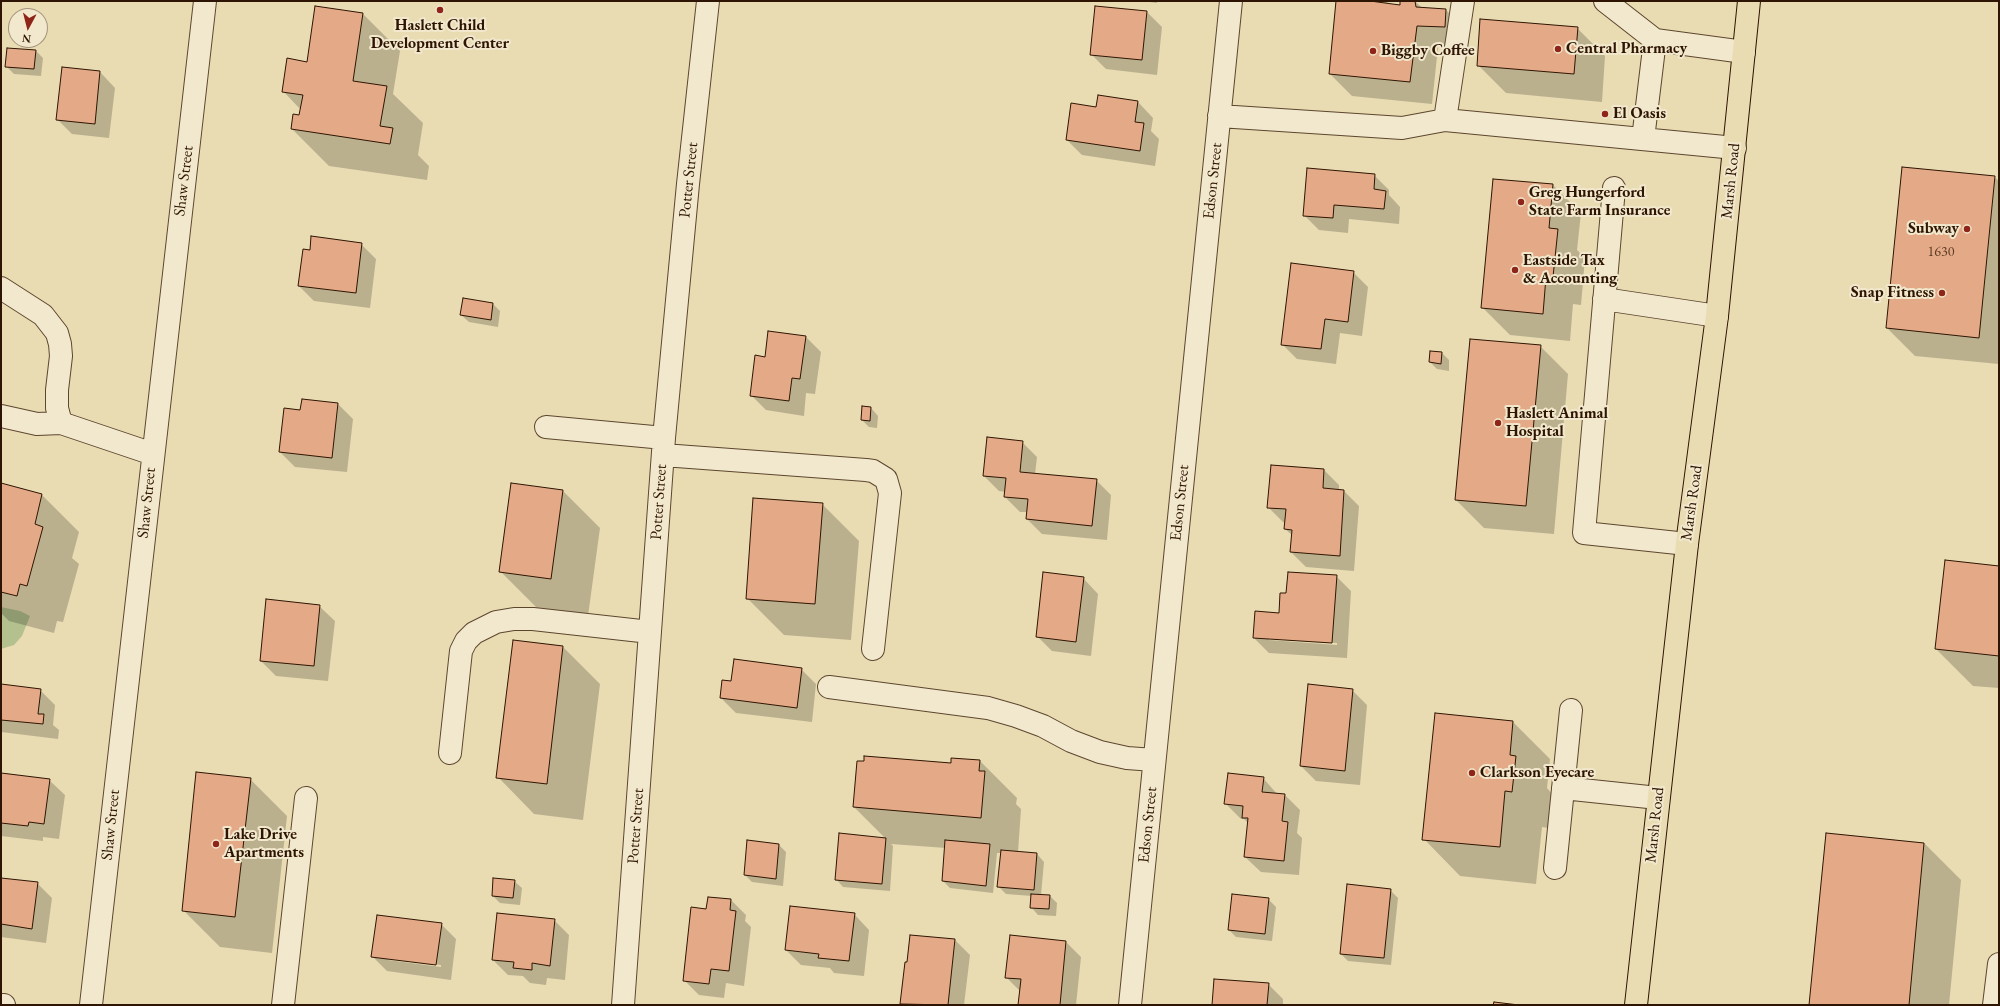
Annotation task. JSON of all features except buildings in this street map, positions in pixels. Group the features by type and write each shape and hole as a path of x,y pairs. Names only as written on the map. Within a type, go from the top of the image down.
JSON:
{"main road":[{"name":"Marsh Road","path":"1636,1005 1687,544 1717,316 1749,1"}],"street":[{"name":"Shaw Street","path":"90,1005 205,1"},
{"name":"Potter Street","path":"623,1005 663,446 688,184 708,1"},
{"name":"Edson Street","path":"1130,1005 1231,1"},
{"path":"1445,120 1463,1"},
{"path":"1605,1 1655,40 1744,52"},
{"path":"1643,139 1655,40"},
{"path":"1220,116 1402,128 1445,120 1735,148"},
{"path":"1614,188 1584,533 1687,544"},
{"path":"1,288 44,315 57,333 61,356 56,390 57,408 61,423"},
{"path":"1604,299 1717,316"},
{"path":"1,416 37,424 61,423 153,454"},
{"path":"546,427 663,446 873,471 886,479 890,493 874,649"},
{"path":"450,753 461,651 466,641 474,632 496,622 514,619 533,619 650,632"},
{"path":"829,688 988,708 1023,718 1071,741 1100,752 1127,758 1154,760"},
{"path":"1555,868 1571,710"},
{"path":"1563,788 1658,798"},
{"path":"283,1005 306,798"},
{"path":"1994,1005 1999,964"}],"green space":[{"path":"1,607 20,611 30,616 22,636 14,645 1,649"}],"place":[{"name":"Haslett Child Development Center","path":"440,10"},
{"name":"Central Pharmacy","path":"1558,49"},
{"name":"Biggby Coffee","path":"1373,51"},
{"name":"El Oasis","path":"1605,114"},
{"name":"Greg Hungerford State Farm Insurance","path":"1521,202"},
{"name":"Subway","path":"1967,229"},
{"name":"Eastside Tax & Accounting","path":"1515,270"},
{"name":"Snap Fitness","path":"1942,293"},
{"name":"Haslett Animal Hospital","path":"1498,423"},
{"name":"Clarkson Eyecare","path":"1472,773"},
{"name":"Lake Drive Apartments","path":"216,844"}]}
